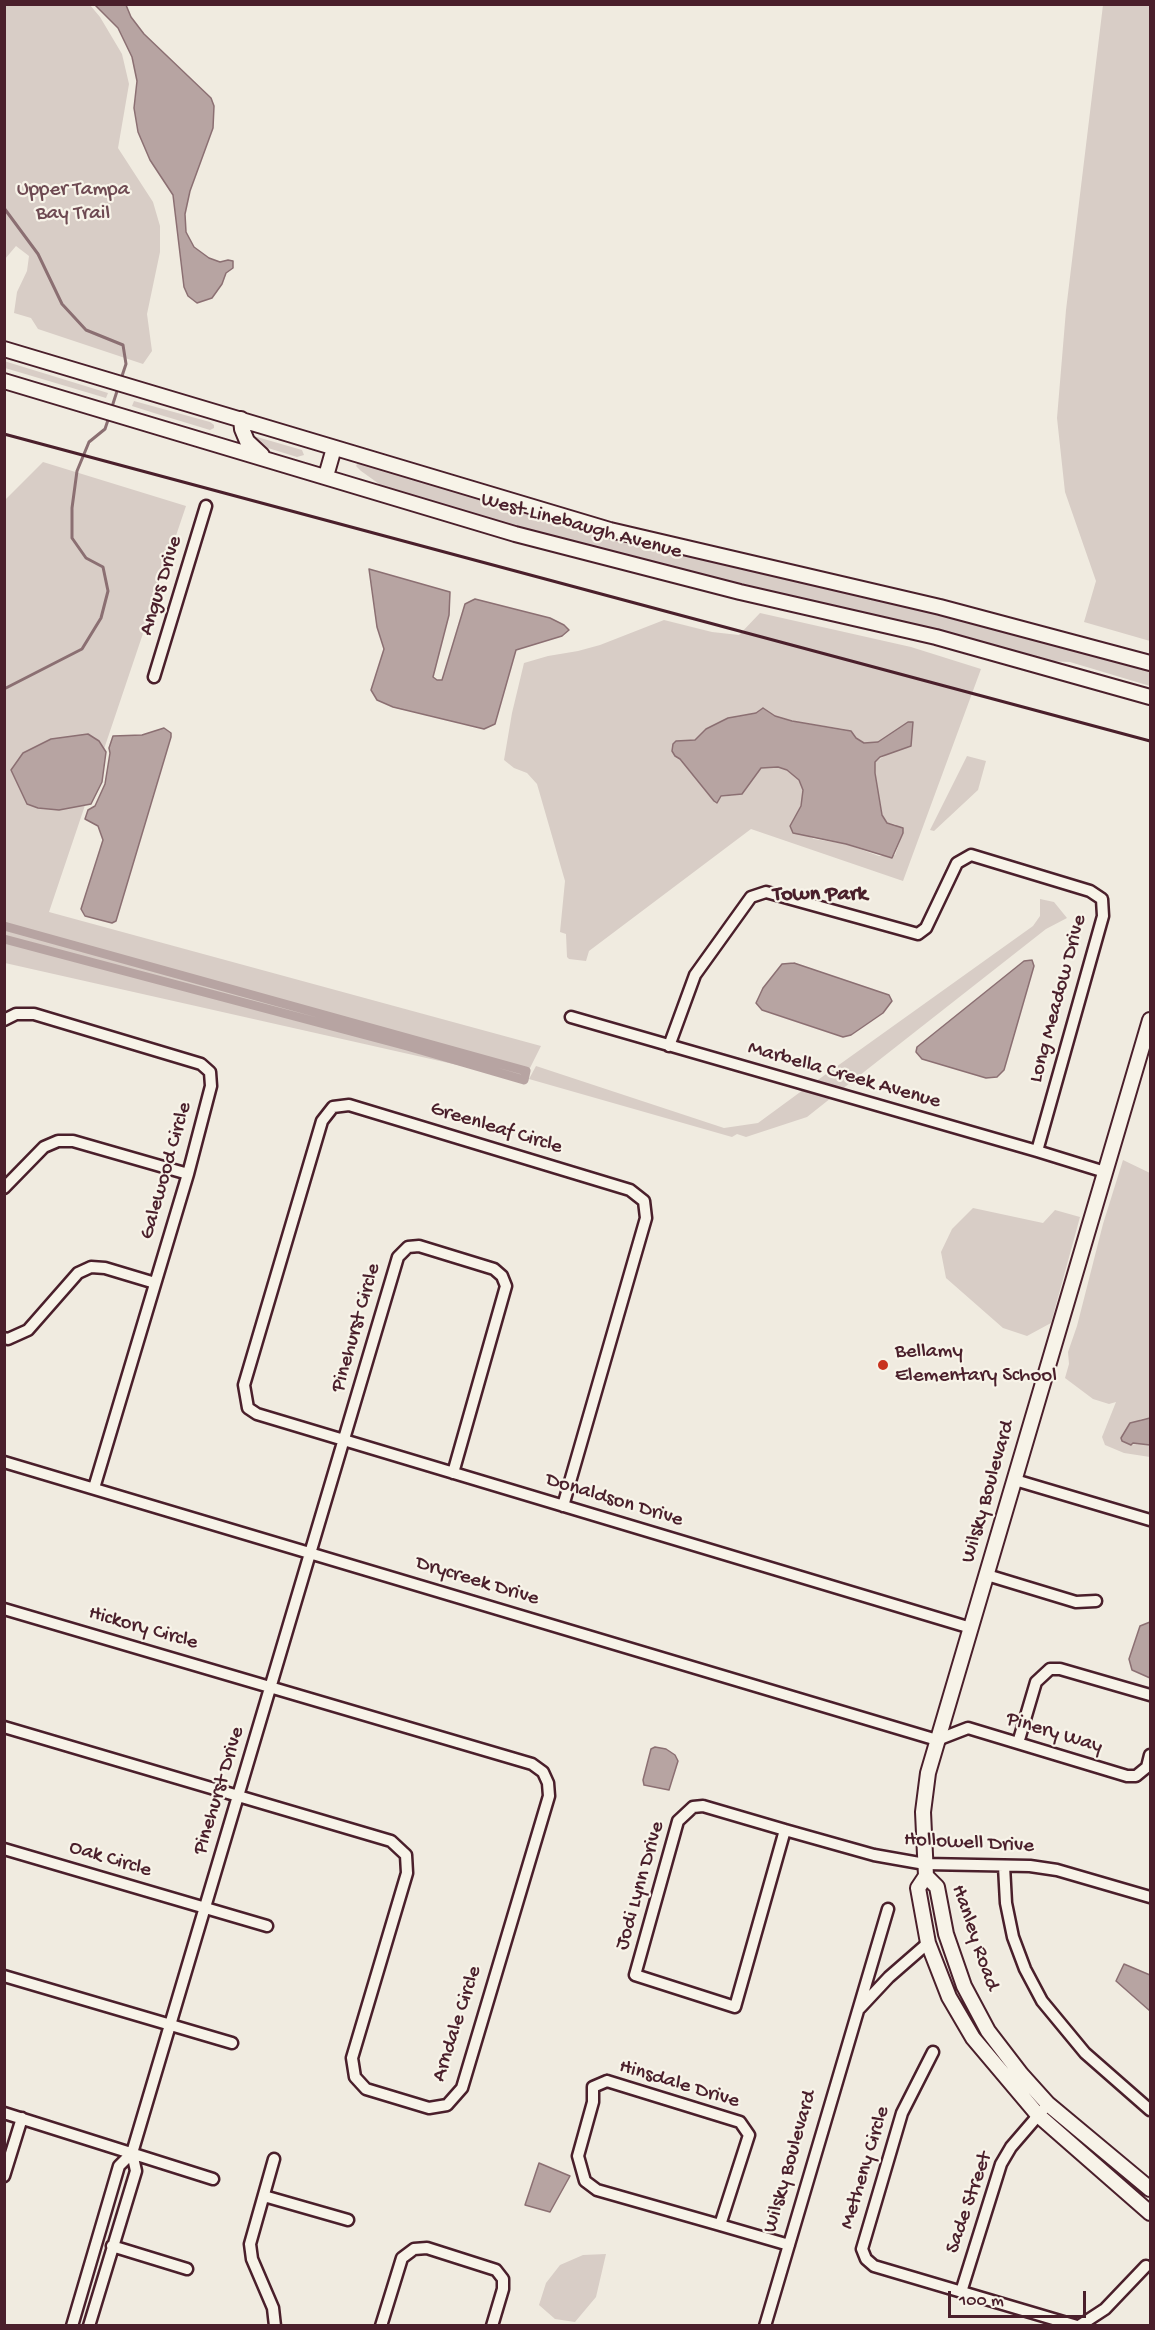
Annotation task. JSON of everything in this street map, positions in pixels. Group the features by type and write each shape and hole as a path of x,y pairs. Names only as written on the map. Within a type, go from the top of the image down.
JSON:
{"main road":[{"name":"West Linebaugh Avenue","path":"4,349 610,530 940,607 1150,663"},
{"name":"West Linebaugh Avenue","path":"4,381 515,534 740,592 936,637 1150,697"},
{"path":"241,419 247,441 256,451 269,459"},
{"path":"326,476 334,448"},
{"name":"Wilsky Boulevard","path":"925,1870 923,1801 928,1773 1150,1020"},
{"name":"Hanley Road","path":"925,1870 918,1888 928,1943 949,1997 973,2038 1038,2115 1150,2213"},
{"name":"Hanley Road","path":"925,1870 937,1887 946,1934 964,1986 988,2031 1021,2074 1048,2104 1150,2189"}],"street":[{"name":"Angus Drive","path":"154,677 206,507"},
{"name":"Long Meadow Drive","path":"669,1046 694,975 751,897 766,892 918,934 926,928 957,863 971,855 1090,891 1102,899 1103,916 1037,1150"},
{"name":"Galewood Circle","path":"4,1020 16,1014 34,1014 201,1064 210,1072 211,1086 188,1174 94,1488"},
{"name":"Marbella Creek Avenue","path":"571,1017 1037,1150 1105,1172"},
{"name":"Greenleaf Circle","path":"248,1408 244,1385 322,1121 333,1107 349,1105 630,1190 644,1201 646,1218 562,1506"},
{"path":"4,1188 44,1147 58,1141 73,1141 188,1174"},
{"name":"Pinehurst Circle","path":"345,1441 398,1257 408,1247 419,1246 494,1269 502,1276 506,1286 453,1473"},
{"path":"4,1338 8,1339 28,1330 78,1273 91,1267 105,1268 155,1283"},
{"name":"Donaldson Drive","path":"248,1408 257,1414 345,1441 971,1628"},
{"name":"Pinehurst Drive","path":"72,2325 119,2166 132,2153 345,1441"},
{"name":"Drycreek Drive","path":"4,1462 937,1740"},
{"path":"1015,1480 1150,1520"},
{"path":"987,1575 1076,1602 1096,1601"},
{"name":"Hickory Circle","path":"4,1609 271,1687"},
{"path":"1018,1743 1036,1682 1050,1669 1060,1669 1150,1695"},
{"name":"Arndale Circle","path":"238,1796 391,1841 406,1856 407,1873 352,2058 355,2077 366,2089 429,2108 447,2105 462,2088 549,1796 548,1783 543,1772 532,1764 271,1687"},
{"path":"4,1727 238,1796"},
{"name":"Pinery Way","path":"937,1740 968,1728 1127,1776 1136,1776 1147,1767 1150,1755"},
{"name":"Jodi Lynn Drive","path":"703,1806 785,1830 735,2007 635,1975 678,1821 693,1807 703,1806"},
{"name":"Hollowell Drive","path":"785,1830 925,1870 1030,1866 1057,1870 1150,1897"},
{"name":"Oak Circle","path":"4,1849 267,1926"},
{"path":"1004,1866 1006,1903 1013,1937 1025,1969 1042,2001 1085,2054 1150,2110"},
{"name":"Wilsky Boulevard","path":"765,2325 888,1909"},
{"name":"Wilsky Boulevard","path":"858,2010 889,1977 928,1943"},
{"path":"4,1976 232,2043"},
{"name":"Metheny Circle","path":"933,2052 902,2113 862,2249 866,2259 874,2266 1078,2325 1105,2309 1146,2266"},
{"name":"Hinsdale Drive","path":"720,2225 749,2135 740,2122 607,2081 593,2087 593,2102 578,2156 585,2181 597,2190 789,2245"},
{"name":"Sade Street","path":"961,2292 1001,2164 1011,2146 1048,2104"},
{"path":"4,2113 213,2179"},
{"path":"4,2176 22,2118"},
{"name":"Pinehurst Drive","path":"89,2325 136,2171 132,2153"},
{"path":"274,2159 250,2244 252,2259 273,2308 275,2325"},
{"path":"264,2196 348,2220"},
{"path":"112,2246 187,2269"},
{"path":"381,2325 402,2258 414,2248 427,2248 496,2270 503,2279 503,2289 492,2325"}],"green space":[{"name":"Upper Tampa Bay Trail","path":"5,4 90,5 100,17 122,54 129,84 118,148 153,202 160,226 160,252 147,314 152,351 143,364 38,329 31,318 14,313 17,292 27,271 29,256 16,246 5,259"},
{"path":"1103,5 1150,5 1150,641 1084,622 1096,581 1065,492 1057,418 1066,310"},
{"path":"4,361 108,393 106,398 5,368"},
{"path":"134,401 210,422 214,428 210,430 132,406"},
{"path":"257,437 302,450 304,455 297,457 255,444 254,439"},
{"path":"43,462 186,506 49,912 541,1046 524,1080 5,963 5,500"},
{"path":"358,462 523,511 1062,645 1150,670 1150,686 1070,662 1046,661 918,626 699,576 558,539 396,492 382,486 361,471 356,466"},
{"path":"760,613 911,647 981,669 903,881 751,829 589,951 586,961 569,959 566,934 560,932 565,881 537,784 527,773 514,768 504,760 524,663 600,645 664,620 712,632 739,635","holes":["756,713 851,731 864,743 878,742 908,722 886,755 875,762 882,815 887,823 895,824 903,833 895,855 879,856 846,844 814,839 790,826 801,806 803,790 799,780 787,770 778,767 761,768 742,794 721,797 714,801 680,759 676,741 695,740 706,729 736,716"]},
{"path":"967,756 986,761 978,790 934,831 930,830"},
{"path":"1040,899 1054,902 1067,918 1046,929 841,1090 815,1082 1033,926 1040,916"},
{"path":"536,1066 724,1128 758,1123 803,1090 831,1098 807,1117 746,1137 737,1134 732,1137 529,1079"},
{"path":"1123,1160 1150,1173 1150,1418 1141,1419 1127,1428 1122,1441 1131,1445 1150,1441 1150,1457 1124,1453 1105,1445 1102,1437 1116,1402 1109,1404 1093,1399 1065,1378 1069,1364 1068,1352"},
{"path":"973,1208 1043,1223 1055,1210 1080,1217 1051,1323 1027,1336 1003,1328 946,1278 941,1252 952,1229"},
{"path":"606,2254 596,2297 575,2322 555,2319 539,2305 546,2283 560,2265 583,2255"}],"shaded area":[{"path":"95,5 126,5 131,17 144,34 211,98 214,106 213,128 190,191 185,214 186,232 194,247 209,258 220,262 233,261 233,268 226,273 222,284 212,298 197,303 188,296 184,287 173,195 150,160 138,132 134,108 137,81 132,57 118,28"},
{"path":"369,569 450,592 449,615 433,677 437,680 442,680 465,604 475,599 550,618 569,630 562,636 516,650 495,724 484,729 393,707 377,700 371,690 384,649 377,627"},
{"path":"763,708 775,716 792,721 851,731 864,743 878,742 908,722 913,722 911,746 880,757 875,762 882,815 887,823 903,828 892,858 846,844 793,833 790,826 801,806 803,790 799,780 787,770 778,767 761,768 742,794 721,796 717,803 672,751 676,741 695,740 706,729 728,718 756,713"},
{"path":"164,728 171,733 171,737 116,921 112,923 85,916 81,909 103,840 98,826 85,819 88,810 95,806 105,784 109,748 113,736 142,735"},
{"path":"88,734 99,741 106,752 102,782 91,804 59,810 38,808 27,804 11,770 23,753 51,739"},
{"path":"1032,960 1034,966 1004,1070 997,1077 986,1078 922,1059 916,1052 917,1047 1024,961"},
{"path":"794,963 889,995 892,1001 883,1013 851,1035 843,1037 762,1010 756,1003 763,988 782,964"},
{"path":"1150,1418 1150,1445 1133,1443 1131,1445 1122,1441 1121,1438 1130,1423"},
{"path":"1150,1622 1150,1678 1132,1670 1129,1659 1140,1626"},
{"path":"655,1747 666,1749 675,1755 678,1761 669,1790 644,1785 643,1780 651,1749"},
{"path":"1124,1964 1150,1975 1150,2011 1116,1981"},
{"path":"539,2163 570,2176 550,2212 525,2205"}],"waterway":[{"path":"4,208 38,254 62,304 86,330 123,345 126,364 121,379"},
{"path":"111,410 118,388"},
{"path":"4,689 82,649 101,618 108,591 103,567 86,558 72,538 72,508 77,471 89,442 105,429 109,417"},
{"path":"4,926 526,1071 524,1080 407,1046 4,939"}],"railway":[{"path":"4,434 1150,741"}],"place":[{"name":"Bellamy Elementary School","path":"883,1365"}],"district":[{"name":"Town Park","path":"820,896"}]}
